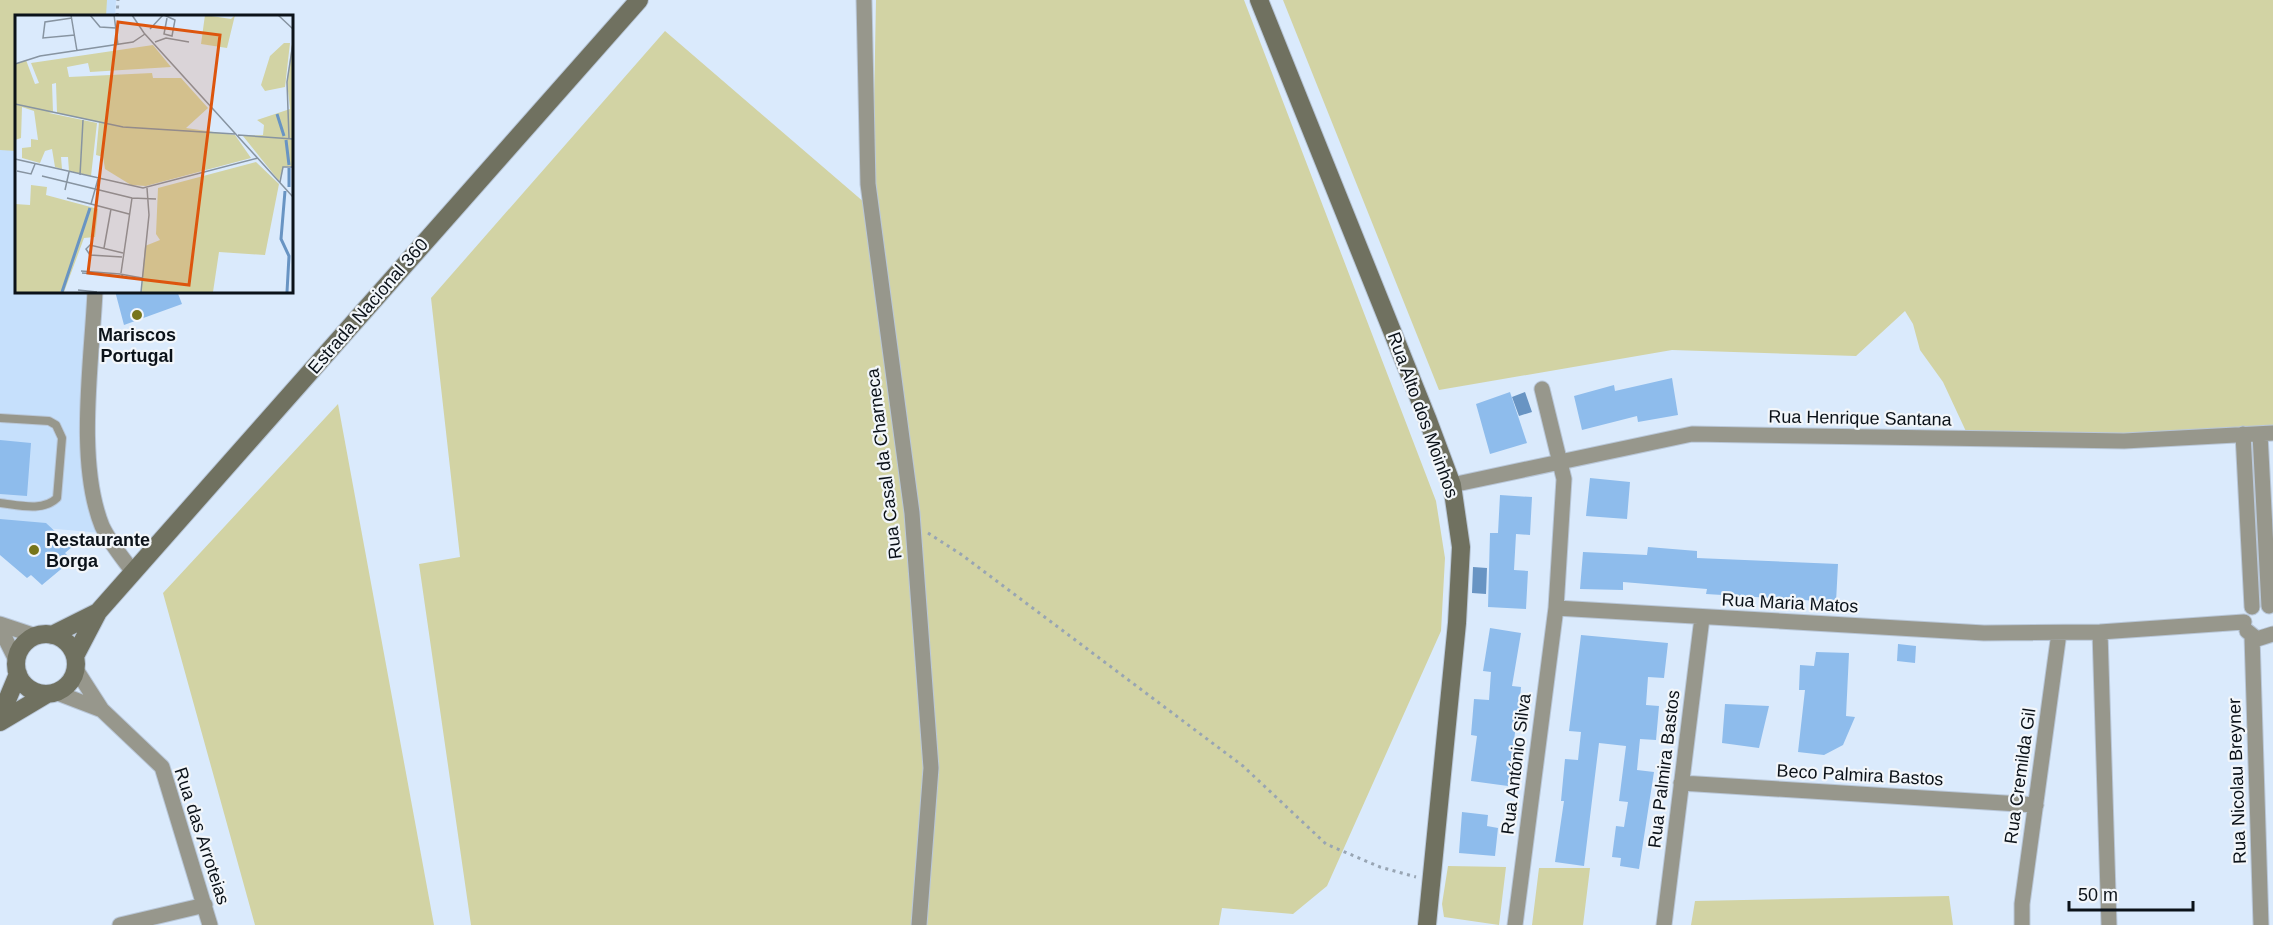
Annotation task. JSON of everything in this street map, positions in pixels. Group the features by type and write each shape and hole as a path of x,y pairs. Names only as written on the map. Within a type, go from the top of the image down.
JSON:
{"main road":[{"name":"Estrada Nacional 360","path":"75,662 98,612 639,0"},
{"name":"Rua Alto dos Moinhos","path":"1259,0 1452,485 1458,517 1461,578 1427,925"},
{"name":"Estrada Nacional 360","path":"44,635 98,612"},
{"path":"44,635 66,642 75,662 69,683 0,719 23,645 44,635"},
{"path":"17,667 30,689 51,693"}],"street":[{"name":"Rua Casal da Charneca","path":"864,0 868,184 913,524 931,768 919,925"},
{"path":"95,292 88,440 90,476 102,525 133,572"},
{"path":"1542,389 1564,479 1556,608"},
{"path":"2252,607 2271,608 2267,433"},
{"name":"Rua Henrique Santana","path":"1452,485 1560,460 1692,434 2089,441 2267,433"},
{"path":"2243,435 2252,607 2244,622 2252,636 2263,639 2273,634"},
{"name":"Rua Maria Matos","path":"1556,608 1984,633 2100,632 2244,622"},
{"name":"Rua António Silva","path":"1515,925 1556,608"},
{"name":"Rua Palmira Bastos","path":"1664,925 1702,618"},
{"path":"0,626 44,635"},
{"path":"0,626 17,667"},
{"path":"2100,632 2109,925"},
{"name":"Rua Cremilda Gil","path":"2022,925 2022,904 2059,633"},
{"name":"Rua Nicolau Breyner","path":"2252,636 2261,925"},
{"name":"Rua das Arroteias","path":"75,662 102,710 162,768 210,925"},
{"name":"Rua das Arroteias","path":"51,693 102,710"},
{"name":"Beco Palmira Bastos","path":"1682,783 2036,805"},
{"path":"120,925 205,906"}],"lane":[{"path":"0,418 49,422 56,425 62,438 57,498 51,504 39,507 0,503"}],"path":[{"path":"117,15 118,0"},
{"path":"913,524 962,555 1243,766 1326,844 1380,867 1432,881"}],"shaded area":[{"path":"0,0 116,0 115,15 15,15 15,292 101,292 93,442 101,533 0,524"}],"green space":[{"path":"0,0 107,0 106,15 15,15 15,151 0,150"},
{"path":"876,0 1244,0 1436,501 1445,558 1441,631 1327,886 1293,914 1222,908 1219,925 471,925 419,564 460,557 431,298 665,31 872,209"},
{"path":"1283,0 2273,0 2273,430 1970,440 1943,382 1920,350 1913,324 1905,311 1856,356 1672,350 1439,390"},
{"path":"338,404 434,925 255,925 163,593"},
{"path":"1448,866 1506,867 1499,925 1444,917 1442,904"},
{"path":"1539,868 1590,868 1583,925 1532,925"},
{"path":"1949,896 1953,925 1691,925 1695,901"}],"water":[{"path":"1525,392 1532,412 1519,416 1512,397"},
{"path":"1473,567 1487,568 1486,594 1472,593"}],"building":[{"name":"Mariscos Portugal","path":"115,292 177,292 182,304 124,325"},
{"path":"1672,378 1678,415 1638,422 1637,416 1582,430 1574,396 1614,385 1615,391"},
{"path":"1510,392 1527,443 1490,454 1476,404"},
{"path":"0,440 31,443 27,496 0,494"},
{"path":"1590,478 1630,482 1627,519 1586,516"},
{"path":"1500,495 1532,497 1530,535 1516,534 1514,570 1528,571 1526,609 1488,607 1490,533 1498,533"},
{"name":"Restaurante Borga","path":"0,519 46,523 72,547 65,553 72,560 42,585 31,575 27,578 0,555"},
{"path":"1648,547 1697,551 1697,558 1838,564 1836,602 1706,594 1707,589 1623,582 1623,590 1580,589 1583,552 1647,555"},
{"path":"1490,628 1521,633 1512,686 1521,687 1518,725 1516,725 1508,786 1471,781 1477,736 1471,735 1474,699 1489,700 1491,672 1483,671"},
{"path":"1581,635 1668,643 1664,678 1648,677 1646,705 1659,706 1656,740 1640,739 1637,770 1654,772 1639,869 1620,866 1621,858 1612,857 1616,826 1624,827 1628,802 1619,801 1626,746 1599,743 1584,866 1555,862 1564,801 1561,801 1565,759 1578,760 1581,732 1569,731"},
{"path":"1898,644 1916,646 1915,663 1897,661"},
{"path":"1816,652 1849,653 1846,716 1855,717 1843,745 1824,755 1798,752 1805,690 1799,690 1800,665 1814,666"},
{"path":"1725,704 1769,706 1759,748 1722,743"},
{"path":"1462,812 1488,815 1487,826 1498,828 1495,856 1459,853"}],"place":[{"name":"Mariscos Portugal","path":"137,315"},
{"name":"Restaurante Borga","path":"34,550"}]}
